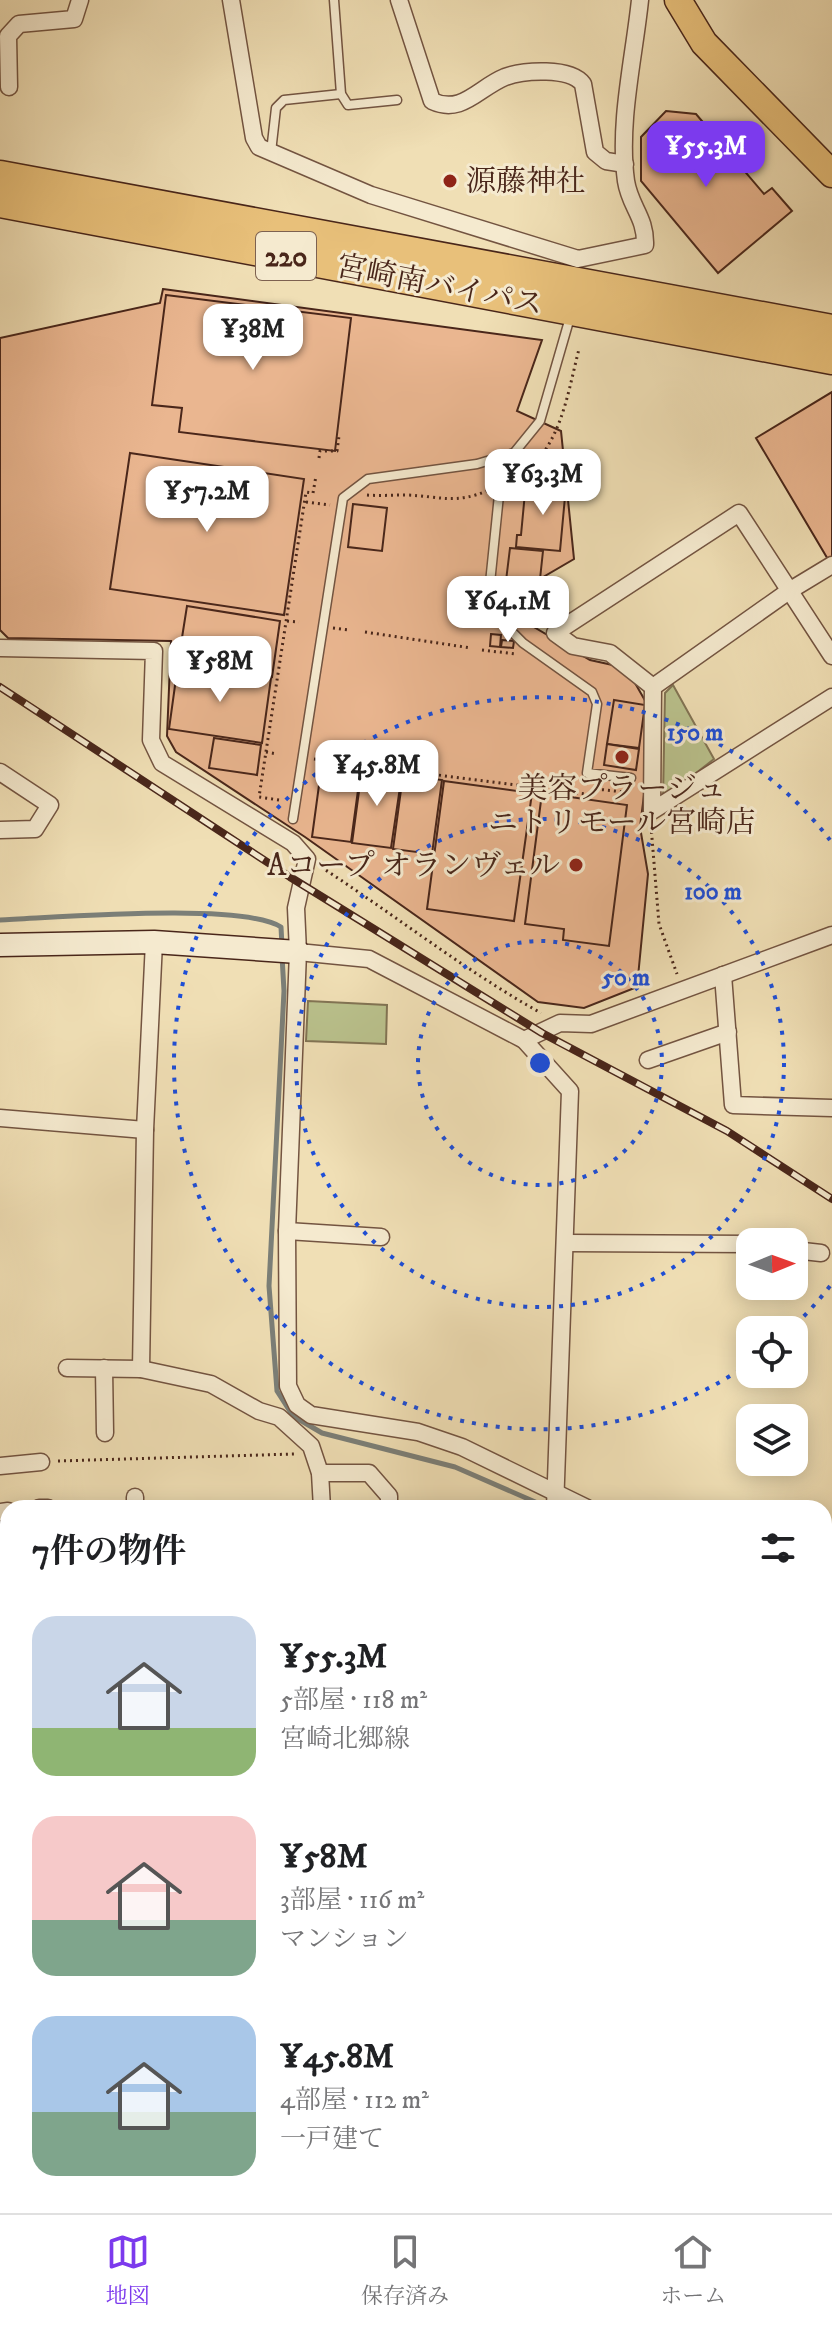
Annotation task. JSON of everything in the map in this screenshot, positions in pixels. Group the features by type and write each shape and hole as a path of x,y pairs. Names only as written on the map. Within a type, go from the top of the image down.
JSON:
{"highway":[{"name":"宮崎南バイパス","path":"0,176 832,330"},
{"name":"宮崎南バイパス","path":"0,202 576,284 832,359"}],"main road":[{"path":"678,0 704,43 832,174"}],"street":[{"path":"9,87 8,36 19,24 74,19 80,9 80,0"},
{"path":"231,0 254,138 259,147 576,284 645,245 646,223 632,202 625,164 640,0"},
{"path":"399,0 432,101 443,106 459,105 507,76 565,71 577,76 583,84 595,152 606,161 625,164"},
{"path":"653,687 610,653 573,646 555,633 739,513 832,656"},
{"path":"653,687 789,591 832,565"},
{"path":"0,648 154,651 151,740 162,763 293,843 307,859 296,908 298,952 287,1231 288,1386 297,1405 311,1415 418,1432 462,1447 555,1500 567,1243 570,1091 524,1040 369,959 298,952 154,942 0,945"},
{"path":"652,811 653,687"},
{"path":"652,811 832,697"},
{"path":"0,772 50,805 35,829 0,830"},
{"path":"524,1040 560,1023 591,1024 832,935"},
{"path":"141,1369 145,1130 154,942"},
{"path":"723,975 733,1105 832,1108"},
{"path":"648,1060 728,1032"},
{"path":"0,1118 145,1130"},
{"path":"287,1231 381,1237"},
{"path":"567,1243 736,1244"},
{"path":"808,1252 821,1253"},
{"path":"67,1368 141,1369 211,1384 259,1411 279,1417 311,1446 320,1473 322,1500"},
{"path":"104,1368 105,1433"},
{"path":"0,1466 41,1462"},
{"path":"320,1473 369,1473 389,1500"}],"lane":[{"path":"334,0 341,94 348,105 397,100"},
{"path":"270,153 276,108 284,100 341,94"},
{"path":"293,819 343,498 368,479 477,464 514,453 540,421 576,284"},
{"path":"503,456 505,485 490,583 493,607 523,643 592,692 597,704 587,773 631,778"},
{"path":"279,1417 297,1405"}],"path":[{"path":"319,458 320,451 337,451 339,436"},
{"path":"279,800 259,797 306,492 313,493 316,476"},
{"path":"355,496 469,499 505,485"},
{"path":"305,502 330,505"},
{"path":"286,621 299,622"},
{"path":"333,628 349,630"},
{"path":"365,632 471,648"},
{"path":"482,650 528,656"},
{"path":"314,746 313,759 593,795 595,782"},
{"path":"266,752 277,754"},
{"path":"594,789 624,792"},
{"path":"652,811 651,837 659,924 682,989"},
{"path":"307,859 410,925 480,979 560,1023"},
{"path":"41,1462 314,1453"}],"green space":[{"path":"673,685 714,759 663,799 665,693"},
{"path":"308,1001 387,1005 386,1044 306,1041"}],"building":[{"path":"666,111 696,114 764,194 772,188 792,211 718,273 641,181 641,137"},
{"path":"163,289 542,340 517,411 561,431 574,559 516,593 534,627 590,660 617,666 631,676 647,704 646,779 640,827 648,874 637,987 584,1008 538,1002 305,837 176,752 167,736 171,641 8,638 0,630 0,338 160,303"},
{"path":"166,295 351,318 335,451 179,432 182,408 152,405"},
{"path":"832,392 832,559 829,561 756,438"},
{"path":"130,453 304,479 284,615 110,589"},
{"path":"526,482 566,486 560,551 516,547 517,535 521,535"},
{"path":"353,504 387,508 382,551 348,547"},
{"path":"510,548 543,551 540,579 528,578 527,584 506,581"},
{"path":"187,606 280,621 272,677 178,663"},
{"path":"491,634 501,635 500,647 490,646"},
{"path":"502,640 514,641 513,648 501,647"},
{"path":"178,664 271,678 262,743 169,729"},
{"path":"614,700 645,705 639,748 607,744"},
{"path":"214,738 261,745 257,775 209,768"},
{"name":"美容プラージュ ニトリモール宮崎店","path":"607,744 639,749 636,770 604,765"},
{"path":"322,763 361,768 351,842 312,837"},
{"path":"362,769 402,774 391,848 352,843"},
{"path":"403,775 442,780 432,854 393,849"},
{"path":"444,781 532,793 514,921 427,909"},
{"name":"Aコープ オランヴェル","path":"542,793 627,805 609,946 563,940 564,929 525,924"}],"waterway":[{"path":"0,920 146,913 228,915 260,919 281,927 282,946"},
{"path":"282,956 284,991 269,1286 277,1391 293,1416 322,1433 455,1467 531,1500"}],"railway":[{"path":"0,687 290,877 542,1033 727,1131 832,1199"}],"place":[{"name":"源藤神社","path":"450,181"},
{"name":"美容プラージュ ニトリモール宮崎店","path":"622,757"},
{"name":"Aコープ オランヴェル","path":"576,865"}]}
